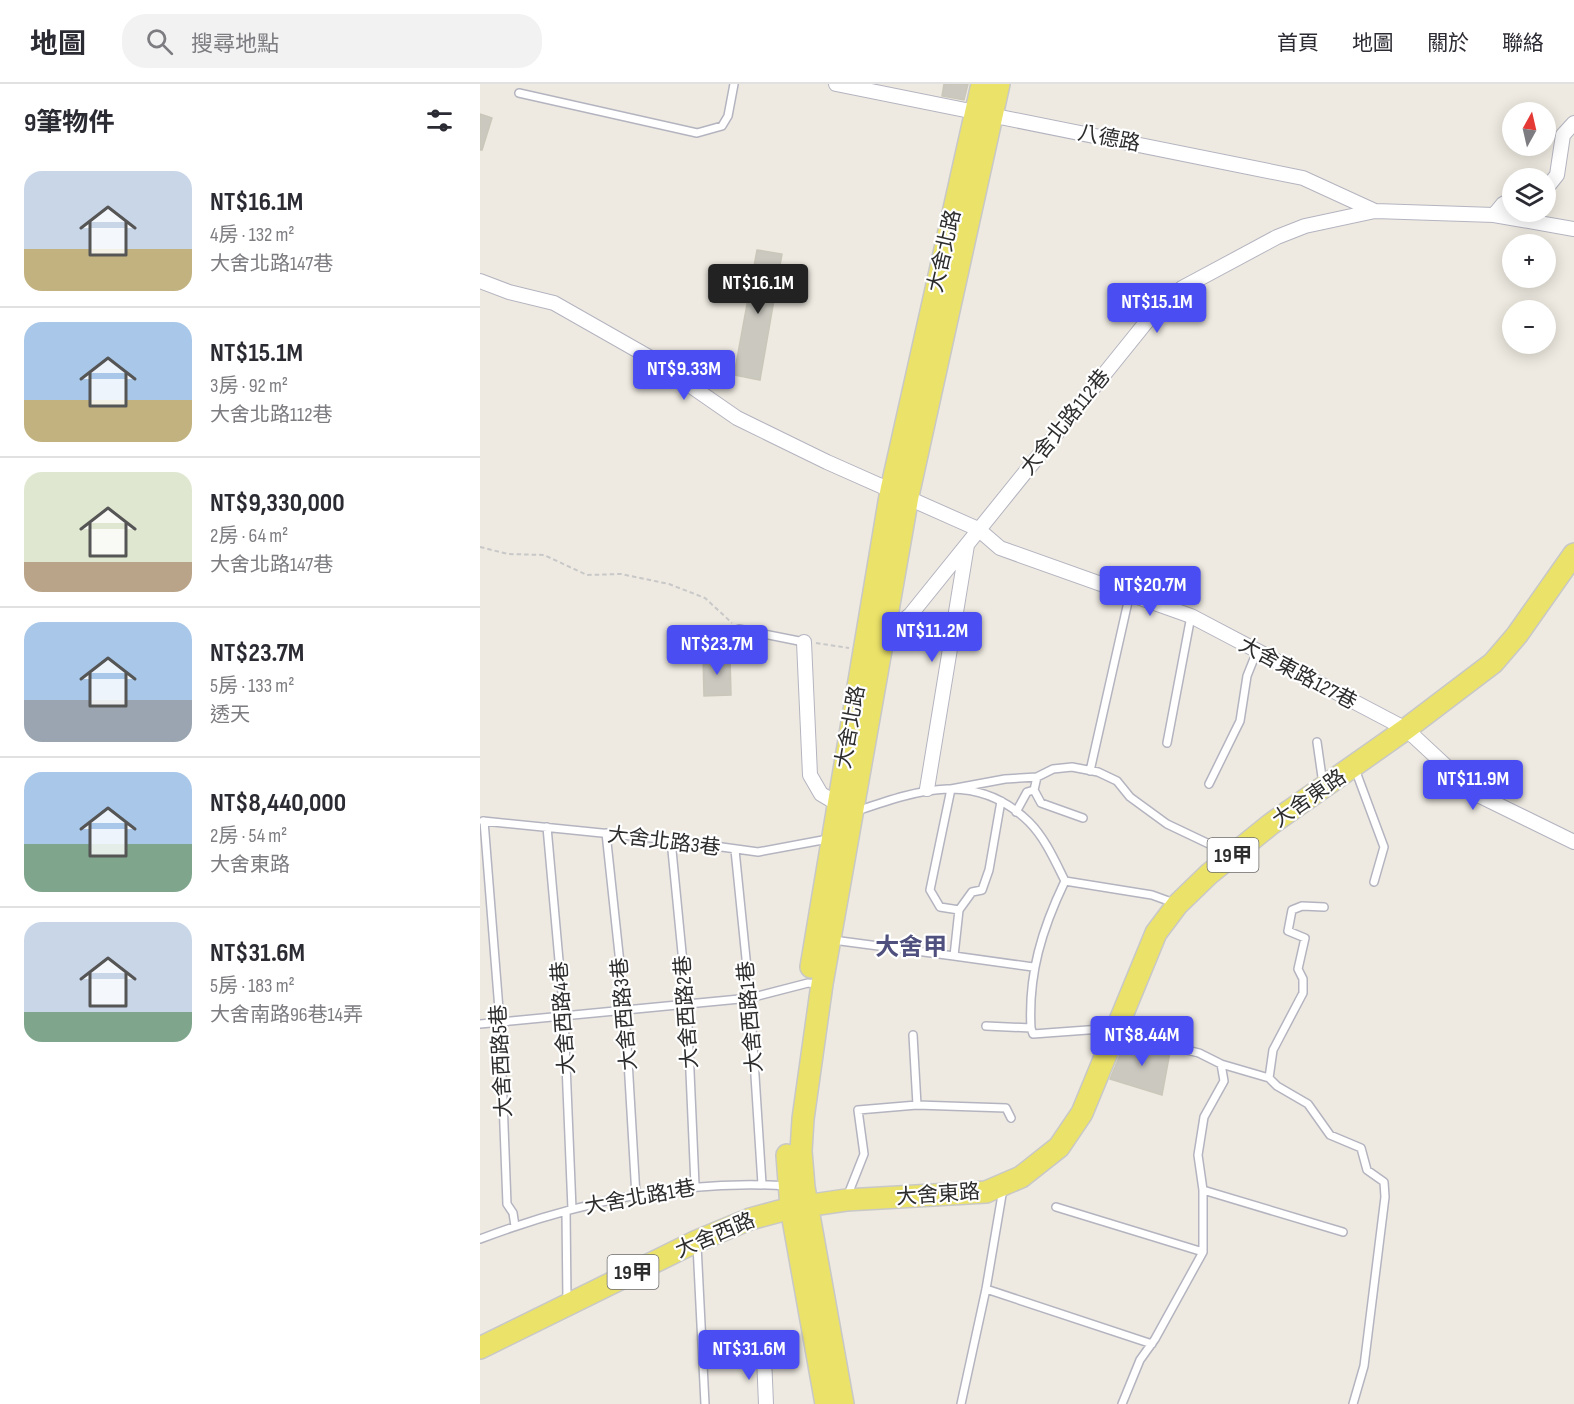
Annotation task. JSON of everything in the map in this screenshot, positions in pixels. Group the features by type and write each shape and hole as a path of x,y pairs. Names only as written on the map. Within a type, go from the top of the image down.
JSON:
{"main road":[{"path":"982,84 983,113"},
{"path":"983,113 999,84"},
{"name":"大舍北路","path":"798,1196 815,984 871,641 900,493 983,113"},
{"name":"大舍東路","path":"798,1196 846,1200 966,1194 1004,1187 1050,1154 1072,1129 1092,1092 1115,1028 1156,933 1177,905 1234,855 1493,663 1517,635 1574,554"},
{"path":"798,1196 826,1404"},
{"path":"798,1196 843,1404"},
{"name":"大舍西路","path":"480,1348 697,1241 798,1196"}],"street":[{"name":"八德路","path":"836,84 1303,178 1320,183 1375,211"},
{"path":"1556,176 1563,135 1574,123"},
{"path":"1494,215 1502,205"},
{"name":"大舍北路112巷","path":"871,641 911,614 1160,305 1182,288 1277,237 1305,226 1375,211 1494,215 1574,229"},
{"name":"大舍東路127巷","path":"480,281 509,292 554,303 649,357 737,418 826,462 900,493 978,530 1000,548 1191,616 1406,729 1476,794 1574,842"},
{"path":"927,789 968,543"},
{"path":"804,642 810,776 821,794 844,808"},
{"path":"764,1357 766,1404"}],"lane":[{"path":"519,93 678,131 697,133 722,126 728,116 734,84"},
{"path":"1090,771 1130,593"},
{"path":"1167,743 1191,616"},
{"path":"739,629 804,642"},
{"path":"1209,784 1240,721 1247,676 1257,651"},
{"path":"1317,742 1324,787"},
{"path":"1354,766 1384,847 1374,882"},
{"path":"951,789 986,782 1037,777 1053,769 1072,767 1090,771 1117,781 1130,797 1167,824 1234,855"},
{"path":"1037,777 1034,790 1041,803 1083,818"},
{"path":"844,808 927,789 982,793 1001,801 1029,822 1046,844 1065,881"},
{"path":"951,789 930,890 940,907 959,910"},
{"path":"1016,812 1027,792 1034,790"},
{"path":"954,956 959,910 972,892 982,890 990,870 1001,801"},
{"name":"大舍北路3巷","path":"482,821 671,840 758,852 782,850 839,839"},
{"name":"大舍西路5巷","path":"482,821 500,1022 507,1204 513,1213 515,1226"},
{"name":"大舍西路4巷","path":"548,827 564,1016 569,1210 567,1304"},
{"name":"大舍西路3巷","path":"606,833 625,1010 636,1197"},
{"name":"大舍西路2巷","path":"671,840 687,1004 695,1185"},
{"name":"大舍西路1巷","path":"735,850 750,998 762,1184"},
{"path":"1065,881 1152,895 1177,905"},
{"path":"1065,881 1050,913 1033,967 1031,1028 1033,1034 1115,1028 1162,1044 1199,1053 1221,1064 1269,1078 1276,1086 1308,1104 1330,1135 1361,1148 1367,1170 1384,1182 1385,1197 1364,1366 1353,1404"},
{"path":"1269,1078 1273,1050 1303,993 1303,980 1298,969 1305,938 1288,931 1292,910 1302,906 1323,907"},
{"path":"823,939 1033,967"},
{"path":"480,1024 750,998 815,984"},
{"path":"986,1026 1031,1028"},
{"path":"913,1035 917,1105"},
{"path":"1122,1404 1140,1360 1152,1344 1203,1252 1203,1190 1198,1155 1204,1117 1224,1082 1221,1064"},
{"path":"846,1200 864,1154 858,1110 917,1105 1006,1108 1011,1118"},
{"name":"大舍北路1巷","path":"480,1239 569,1210 695,1185 762,1184 798,1196"},
{"path":"961,1404 986,1289 1004,1187"},
{"path":"1203,1190 1342,1232"},
{"path":"1056,1206 1203,1252"},
{"path":"697,1241 705,1404"},
{"path":"986,1289 1152,1344"}],"path":[{"path":"480,547 507,554 544,555 587,575 621,574 669,584 705,598 739,629"},
{"path":"804,642 871,641"}],"building":[{"path":"944,84 968,84 964,100 942,96"},
{"path":"480,114 492,118 482,150 480,150"},
{"path":"757,250 782,254 760,380 734,375"},
{"path":"703,657 730,657 731,695 704,696"},
{"path":"1127,1038 1170,1052 1162,1095 1110,1079"}],"district":[{"name":"大舍甲","path":"911,947"}]}
